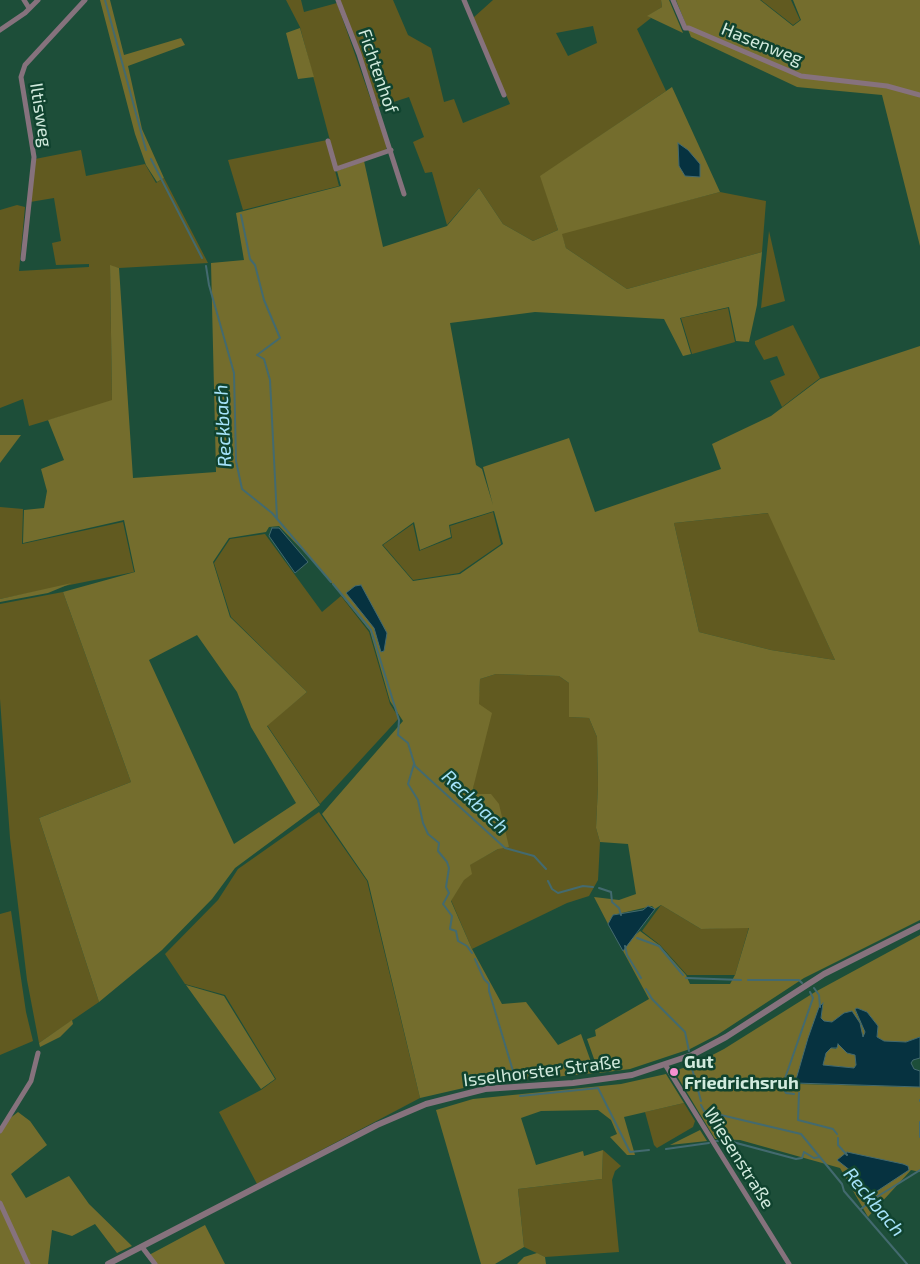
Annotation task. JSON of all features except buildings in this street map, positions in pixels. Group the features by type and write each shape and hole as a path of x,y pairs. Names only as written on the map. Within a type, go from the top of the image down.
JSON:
{"street":[{"path":"24,0 29,8"},
{"path":"0,30 38,0"},
{"name":"Iltisweg","path":"23,259 34,157 21,76 25,64 85,0"},
{"name":"Fichtenhof","path":"338,0 391,150 404,194"},
{"path":"464,0 504,95"},
{"name":"Hasenweg","path":"673,0 685,28 689,28 801,76 887,86 920,95"},
{"path":"328,141 336,169 391,150"},
{"name":"Isselhorster Straße","path":"108,1264 377,1125 426,1104 486,1089 608,1079 666,1066 708,1048 824,974 920,926"},
{"path":"0,1130 31,1081 38,1053"},
{"name":"Wiesenstraße","path":"666,1066 789,1264"},
{"path":"0,1203 28,1264"},
{"path":"142,1247 155,1264"}],"shaded area":[{"path":"100,0 110,0 124,55 181,38 185,45 128,66 142,129 164,178 157,182 146,165 135,134"},
{"path":"286,0 301,0 304,12 337,3 387,146 386,150 337,167 300,27"},
{"path":"340,0 393,0 408,35 431,48 444,102 454,99 463,123 510,104 473,18 493,0 661,0 662,7 648,16 651,18 637,29 666,91 541,176 558,230 533,241 503,224 479,188 447,225 432,172 425,173 413,142 424,137 409,97 378,107","holes":["593,26 597,43 568,56 556,33"]},
{"path":"661,0 669,0 683,33 647,16 662,7"},
{"path":"676,0 760,0 793,26 801,20 793,0 920,0 920,246 882,95 797,87 691,37"},
{"path":"761,0 791,0 800,20 793,25"},
{"path":"300,28 314,77 298,79 286,33"},
{"path":"672,87 720,192 562,234 566,248 627,289 762,252 757,305 749,342 736,341 729,307 680,318 691,354 683,356 664,319 535,312 450,323 476,465 482,469 493,505 483,467 569,438 595,512 721,469 712,444 771,416 820,379 920,346 920,920 804,978 717,1035 690,1049 630,1069 599,1073 587,1039 596,1036 595,1030 649,999 623,951 632,938 640,931 659,945 686,975 690,984 730,984 735,975 749,928 701,929 661,905 655,909 652,906 613,915 608,924 594,897 619,900 636,894 628,844 600,842 596,828 598,785 597,737 589,718 569,717 569,683 559,676 496,674 480,679 479,704 492,713 473,788 476,794 491,794 499,804 509,847 498,849 470,865 472,874 464,880 451,901 472,949 502,1004 526,1002 558,1045 581,1034 595,1073 481,1084 420,1098 368,881 322,814 403,721 390,701 370,631 317,565 279,526 269,527 266,532 229,538 213,562 230,617 307,692 267,726 320,805 235,868 212,899 162,950 99,1002 39,818 131,782 63,592 135,572 124,520 23,543 24,510 44,508 47,491 41,469 64,460 48,420 112,400 110,265 119,268 133,478 216,472 211,263 244,260 236,213 341,186 337,171 364,161 383,247 447,226 479,188 503,224 533,241 558,230 540,176","holes":["494,511 503,544 460,574 413,581 382,545 414,522 420,550 451,537 449,525","768,513 835,660 771,650 699,632 674,523","197,635 237,692 251,727 296,803 234,844 149,660"]},
{"path":"327,140 339,186 243,210 228,160"},
{"path":"81,150 86,176 145,164 156,183 164,178 208,263 119,268 110,266 112,401 29,426 23,399 0,408 0,210 17,205 25,207 19,271 89,267 89,264 56,265 52,243 61,241 54,198 30,202 35,159"},
{"path":"720,192 766,201 762,252 627,289 566,248 561,233"},
{"path":"769,231 785,301 761,308"},
{"path":"728,308 735,342 692,354 681,318"},
{"path":"793,325 820,378 782,407 770,381 785,375 777,356 764,360 755,341"},
{"path":"0,435 21,435 0,463"},
{"path":"0,507 23,509 22,544 123,522 134,572 0,599"},
{"path":"493,512 501,544 459,573 413,580 383,545 413,524 419,551 452,538 450,526"},
{"path":"769,513 835,660 771,650 699,632 674,523"},
{"path":"265,534 322,612 341,596 369,632 390,704 399,718 320,804 267,725 307,692 231,617 214,563 230,539"},
{"path":"72,583 48,593 0,602 0,599"},
{"path":"63,592 131,782 39,818 99,1002 39,1043 27,980 10,838 0,699 0,604"},
{"path":"496,674 559,676 569,683 569,717 589,718 597,737 598,785 596,828 600,842 598,880 589,896 567,903 472,949 451,900 464,879 469,865 498,849 473,788 480,679"},
{"path":"319,812 367,881 420,1098 257,1184 219,1112 261,1090 276,1079 225,995 185,984 165,954 218,900 238,869"},
{"path":"661,905 701,929 749,927 735,975 687,975 660,945 642,931"},
{"path":"11,911 26,1012 33,1041 0,1055 0,914"},
{"path":"920,935 920,1037 906,1042 887,1043 877,1037 878,1026 867,1012 855,1010 865,1032 863,1037 846,1012 832,1022 824,1021 821,1018 823,1004 797,1084 920,1087 920,1172 911,1170 868,1217 840,1168 740,1140 715,1139 674,1071 695,1064 724,1049 815,992","holes":["851,1171 882,1187 865,1199"]},
{"path":"186,985 224,996 275,1079 261,1089"},
{"path":"72,1020 73,1024 60,1037 40,1047 39,1043"},
{"path":"838,1044 847,1053 855,1055 856,1065 854,1068 823,1065 826,1053 831,1048 836,1049"},
{"path":"666,1074 684,1103 624,1117 635,1155 627,1155 610,1137 617,1134 611,1120 598,1110 541,1111 521,1118 536,1165 583,1151 584,1156 603,1150 602,1179 518,1189 524,1247 495,1264 481,1264 436,1110 473,1099 621,1084"},
{"path":"684,1103 695,1121 693,1127 657,1148 654,1145 645,1112"},
{"path":"18,1112 30,1121 47,1145 11,1174 26,1198 69,1176 89,1204 132,1246 117,1253 95,1224 72,1236 52,1230 48,1264 0,1264 0,1134 9,1119"},
{"path":"700,1130 707,1141 670,1145"},
{"path":"603,1150 621,1166 615,1171 612,1180 619,1252 545,1257 524,1247 518,1189 602,1179"},
{"path":"205,1225 225,1264 157,1264 149,1255"},
{"path":"537,1253 545,1257 546,1264 517,1264 524,1257"}],"water":[{"path":"678,143 688,150 700,164 700,177 685,176 679,166"},
{"path":"272,528 279,528 308,562 295,573 269,536"},
{"path":"361,585 387,633 384,651 381,652 374,628 346,593 355,586"},
{"path":"648,906 655,909 623,951 608,924 613,915 643,910"},
{"path":"823,1003 821,1018 824,1021 832,1022 844,1013 852,1011 860,1023 863,1037 865,1032 855,1009 857,1008 867,1012 878,1026 877,1037 884,1041 906,1042 920,1037 920,1058 913,1060 911,1063 914,1069 920,1071 920,1087 795,1083 819,1007","holes":["838,1044 847,1053 855,1055 856,1065 854,1068 823,1065 826,1053 831,1048 837,1048"]},
{"path":"847,1152 903,1164 908,1166 909,1170 865,1199 851,1171 837,1160"}],"waterway":[{"name":"Reckbach","path":"105,0 146,150"},
{"name":"Reckbach","path":"151,159 202,258"},
{"path":"241,215 250,259 255,265 264,300 280,338 257,355 264,359 270,380 277,518"},
{"name":"Reckbach","path":"206,266 209,285 234,373 236,461 242,489 272,513 331,582"},
{"name":"Reckbach","path":"333,584 371,630 399,720 398,735 408,743 415,766 505,848 534,856 546,869"},
{"name":"Reckbach","path":"414,764 408,784 418,800 423,823 428,834 439,843 438,851 447,862 449,868 446,887 449,893 443,904 452,916 450,929 456,931 458,941 467,946 472,953"},
{"name":"Reckbach","path":"548,881 552,889 558,893 583,886 593,887"},
{"name":"Reckbach","path":"599,888 611,892 612,902 619,908 621,915"},
{"path":"637,938 659,946 683,975"},
{"name":"Reckbach","path":"625,946 627,955 641,978"},
{"name":"Reckbach","path":"475,959 484,979 489,984 489,991 516,1081"},
{"path":"686,978 741,980"},
{"path":"748,980 799,980 802,983"},
{"path":"814,988 819,995 820,1007"},
{"name":"Reckbach","path":"646,989 652,999 685,1032 689,1051"},
{"path":"794,1094 786,1093 782,1087 813,998 810,992"},
{"name":"Reckbach","path":"691,1065 701,1101"},
{"name":"Reckbach","path":"520,1096 598,1088 630,1152 649,1150"},
{"path":"799,1093 798,1120 833,1129 837,1134"},
{"name":"Reckbach","path":"701,1105 704,1111 801,1134 842,1184 844,1191 907,1264"},
{"path":"920,1122 920,1137"},
{"path":"838,1138 838,1145 847,1155"},
{"name":"Reckbach","path":"715,1141 729,1141 796,1159 802,1158 804,1152 814,1158 820,1157"},
{"name":"Reckbach","path":"666,1149 709,1143"},
{"path":"867,1203 920,1170"},
{"path":"861,1209 867,1204 868,1199"}],"place":[{"name":"Gut Friedrichsruh","path":"674,1072"}]}
